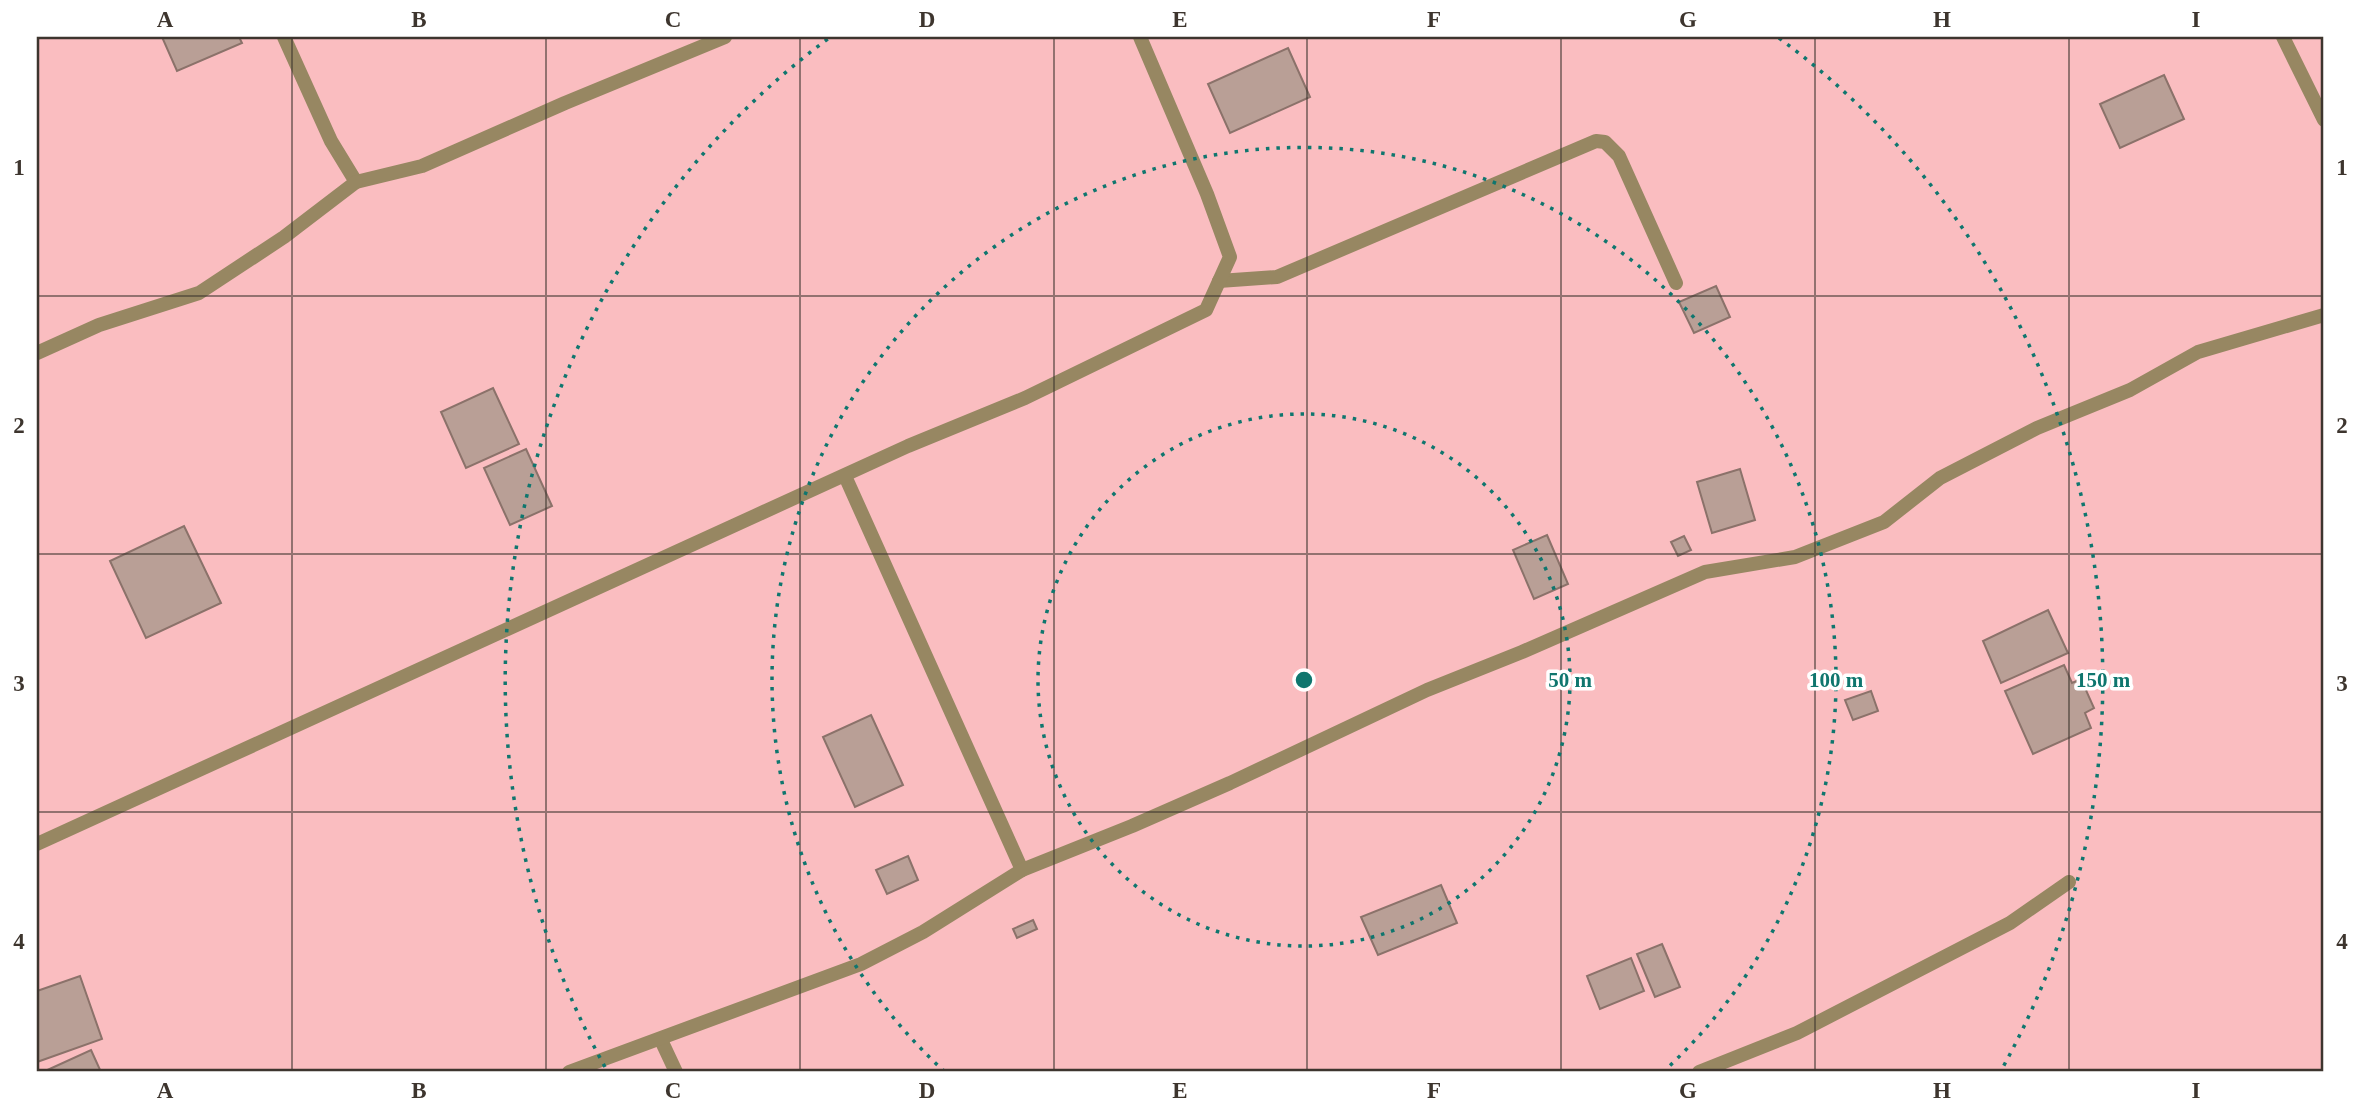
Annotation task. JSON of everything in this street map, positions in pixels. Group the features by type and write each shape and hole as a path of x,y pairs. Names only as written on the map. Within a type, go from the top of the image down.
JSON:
{"street":[{"path":"284,37 331,141 356,182"},
{"path":"37,353 99,325 199,293 284,237 356,182 422,166 725,37"},
{"path":"37,844 908,446 1025,398 1206,310 1230,257 1207,194 1140,37"},
{"path":"2283,37 2324,120"},
{"path":"1219,281 1277,277 1596,141 1605,142 1619,156 1676,283"},
{"path":"569,1072 861,964 923,932 1022,870 1132,826 1325,740 1427,690 1534,647 1705,572 1795,557 1884,522 1940,478 2037,428 2130,390 2198,352 2324,316"},
{"path":"845,476 1022,870"},
{"path":"1699,1072 1809,1027 2010,923 2069,881"},
{"path":"661,1040 676,1072"}],"shaded area":[{"path":"37,37 2324,37 2324,1072 37,1072"}],"building":[{"path":"162,37 239,37 242,43 177,71"},
{"path":"1288,48 1310,97 1230,133 1208,84"},
{"path":"2164,75 2184,119 2120,148 2100,104"},
{"path":"1716,286 1730,317 1694,333 1679,302"},
{"path":"493,388 519,444 466,468 441,412"},
{"path":"526,449 552,506 510,525 484,468"},
{"path":"1740,469 1755,520 1712,533 1697,482"},
{"path":"184,526 221,603 146,638 110,561"},
{"path":"1547,535 1568,584 1534,599 1513,550"},
{"path":"1684,536 1691,550 1678,556 1671,542"},
{"path":"2048,610 2068,653 2001,683 1983,641"},
{"path":"2064,665 2072,683 2081,679 2094,708 2085,713 2091,728 2033,754 2005,691"},
{"path":"1871,691 1878,711 1853,720 1845,700"},
{"path":"871,715 903,785 855,807 823,737"},
{"path":"908,856 918,880 887,894 876,870"},
{"path":"1441,885 1457,923 1378,955 1361,917"},
{"path":"1033,920 1037,929 1017,938 1013,929"},
{"path":"1662,944 1680,987 1655,997 1637,954"},
{"path":"1631,958 1644,991 1600,1009 1587,976"},
{"path":"80,976 102,1039 37,1062 37,991"},
{"path":"91,1050 101,1072 43,1072"}]}
